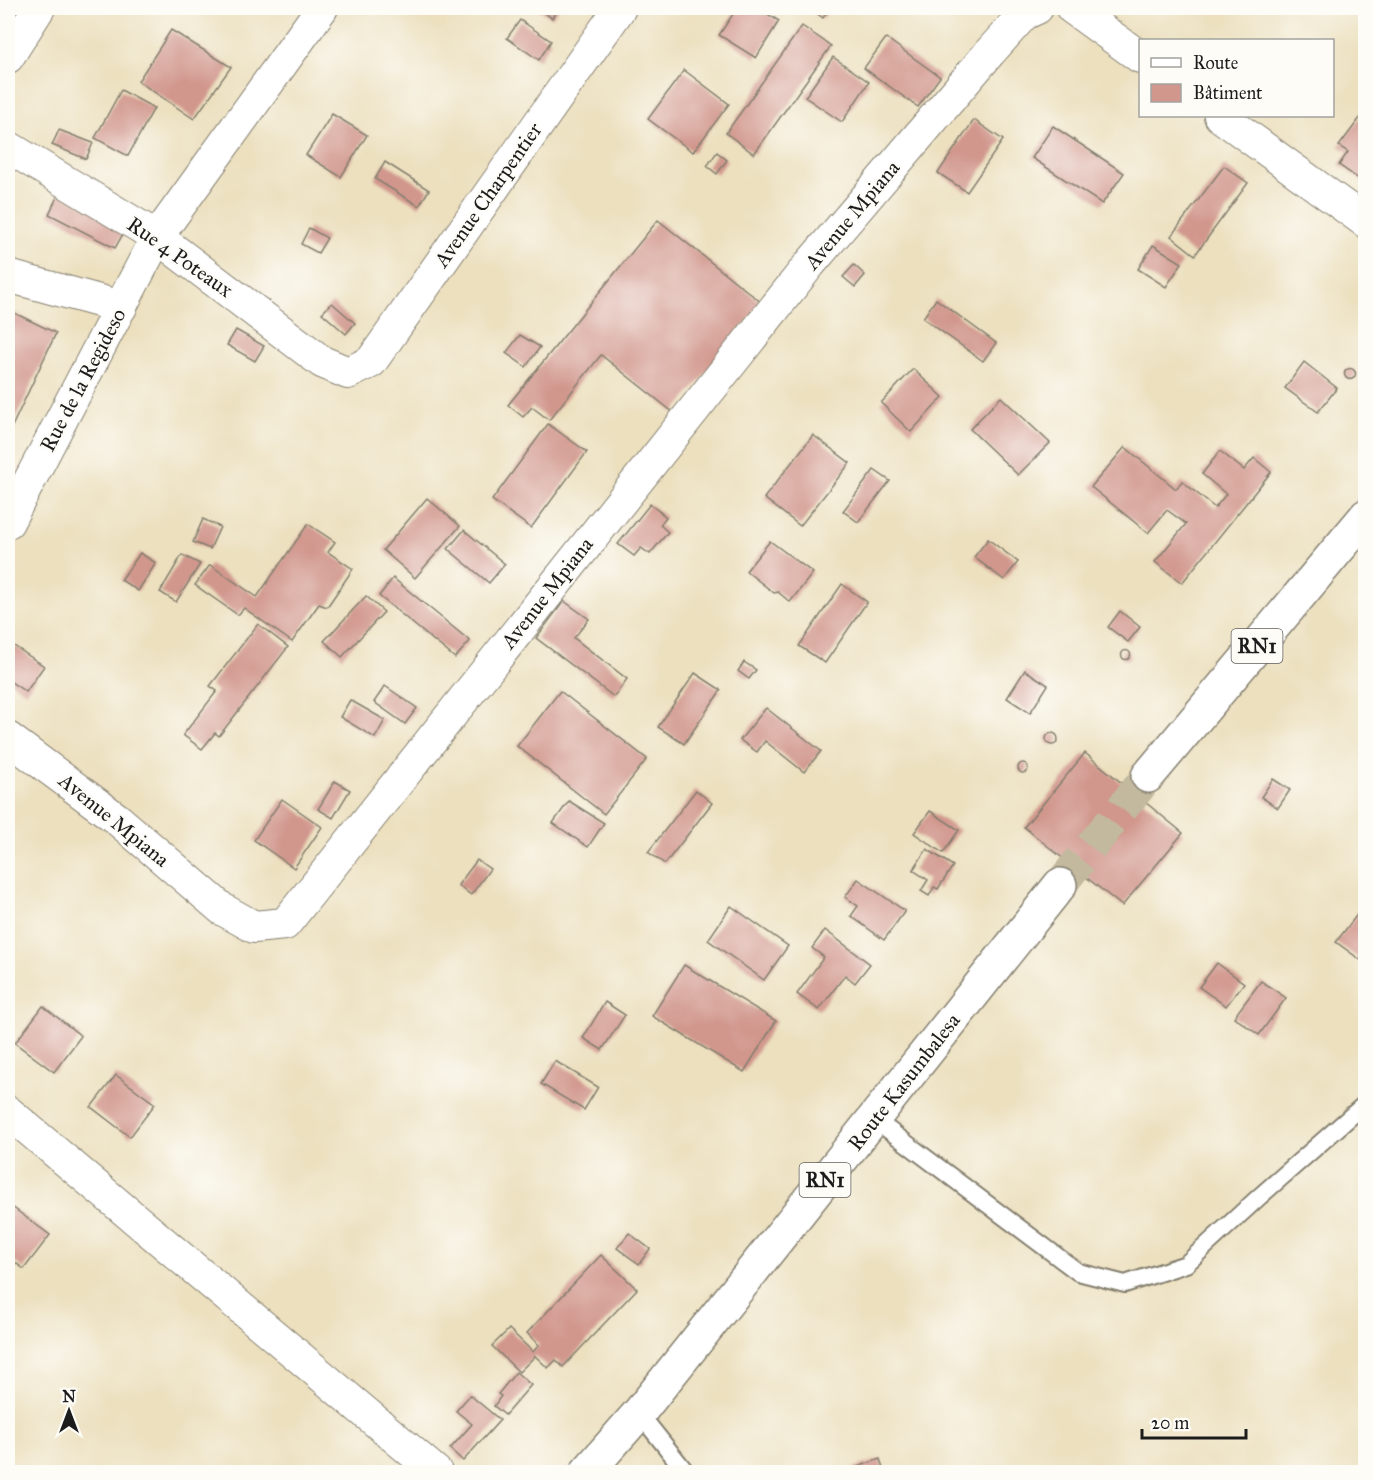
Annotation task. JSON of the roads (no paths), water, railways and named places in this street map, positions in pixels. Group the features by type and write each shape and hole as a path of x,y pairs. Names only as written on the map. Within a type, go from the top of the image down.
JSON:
{"highway":[{"name":"RN1","path":"1148,776 1365,516"},
{"name":"Route Kasumbalesa","path":"587,1473 639,1413 1060,885"}],"street":[{"path":"8,57 39,8"},
{"name":"Rue de la Regideso","path":"8,522 157,237 322,8"},
{"name":"Avenue Charpentier","path":"348,373 371,362 620,8"},
{"name":"Avenue Mpiana","path":"8,738 117,819 222,909 254,927 285,924 809,265 990,51 1024,14 1037,8"},
{"path":"1072,8 1139,56"},
{"path":"1221,117 1365,222"},
{"name":"Rue 4 Poteaux","path":"8,147 157,237 322,362 348,373"},
{"path":"8,276 121,307"},
{"path":"8,1112 436,1473"}],"lane":[{"path":"874,1119 1078,1272 1125,1284 1186,1264 1365,1103"},
{"path":"639,1413 686,1473"}],"tunnel":[{"path":"1060,885 1148,776"}]}
